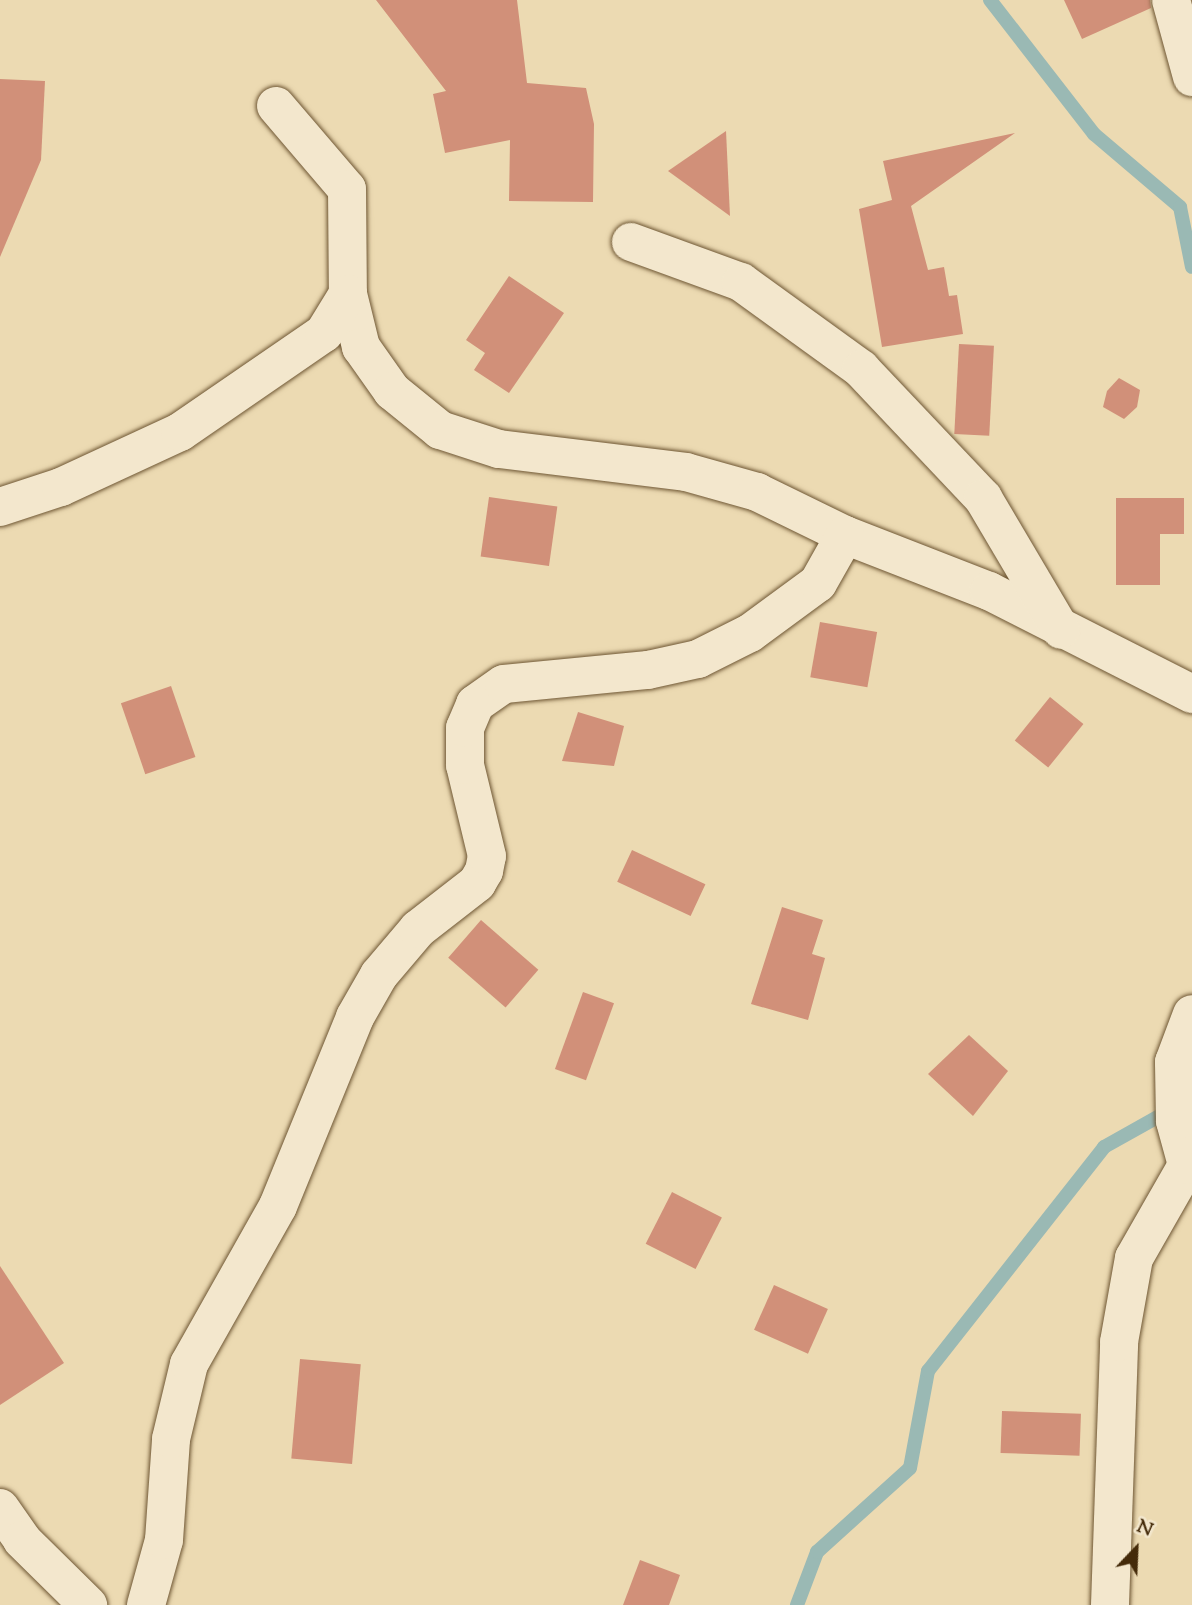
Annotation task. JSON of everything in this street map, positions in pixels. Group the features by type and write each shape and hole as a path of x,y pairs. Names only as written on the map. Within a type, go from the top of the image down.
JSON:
{"street":[{"path":"1171,0 1192,76"},
{"path":"276,106 347,189 348,294 361,347 392,391 440,430 499,449 686,472 757,492 845,535 989,591 1061,630 1192,694"},
{"path":"631,242 741,282 861,369 982,498 1061,630"},
{"path":"0,507 61,487 180,432 324,333 348,294"},
{"path":"146,1605 156,1584 164,1540 171,1439 188,1364 278,1206 355,1017 379,975 418,929 477,883 484,871 487,856 464,765 465,728 475,704 504,684 648,670 698,659 750,633 818,583 845,535"},
{"path":"1110,1605 1119,1342 1135,1258 1187,1165 1175,1121 1174,1062 1192,1014"},
{"path":"0,1508 22,1540 88,1605"}],"building":[{"path":"376,0 517,0 527,83 586,88 594,124 593,202 509,201 510,140 445,153 433,94 446,91"},
{"path":"1064,0 1150,0 1151,8 1082,39"},
{"path":"0,79 45,81 41,160 0,257"},
{"path":"726,131 730,216 668,171"},
{"path":"1015,133 911,206 928,270 944,267 949,296 957,295 963,334 882,347 859,209 892,200 883,161"},
{"path":"509,276 564,313 509,393 474,370 485,353 466,340"},
{"path":"959,344 994,346 989,436 954,434"},
{"path":"1119,378 1140,390 1137,407 1124,419 1103,407 1107,391"},
{"path":"489,497 557,507 549,566 481,556"},
{"path":"1116,498 1184,498 1184,534 1160,534 1160,585 1116,585"},
{"path":"820,622 877,632 867,687 810,677"},
{"path":"171,686 195,757 145,774 121,703"},
{"path":"1050,697 1083,724 1048,768 1015,741"},
{"path":"578,712 624,726 614,766 562,761"},
{"path":"632,850 705,884 691,916 617,882"},
{"path":"782,907 823,920 812,954 825,958 808,1020 751,1004"},
{"path":"481,920 538,970 506,1008 448,958"},
{"path":"583,992 614,1003 586,1080 555,1069"},
{"path":"969,1035 1008,1071 973,1116 928,1074"},
{"path":"672,1192 722,1217 696,1269 646,1244"},
{"path":"0,1266 64,1363 0,1405"},
{"path":"774,1285 828,1309 808,1354 754,1330"},
{"path":"300,1359 361,1364 352,1464 291,1459"},
{"path":"1002,1411 1081,1414 1079,1456 1001,1453"},
{"path":"640,1560 680,1575 669,1605 623,1605"}],"waterway":[{"path":"990,0 1094,134 1180,207 1192,267"},
{"path":"797,1605 817,1552 910,1468 928,1371 1104,1147 1172,1109"}]}
